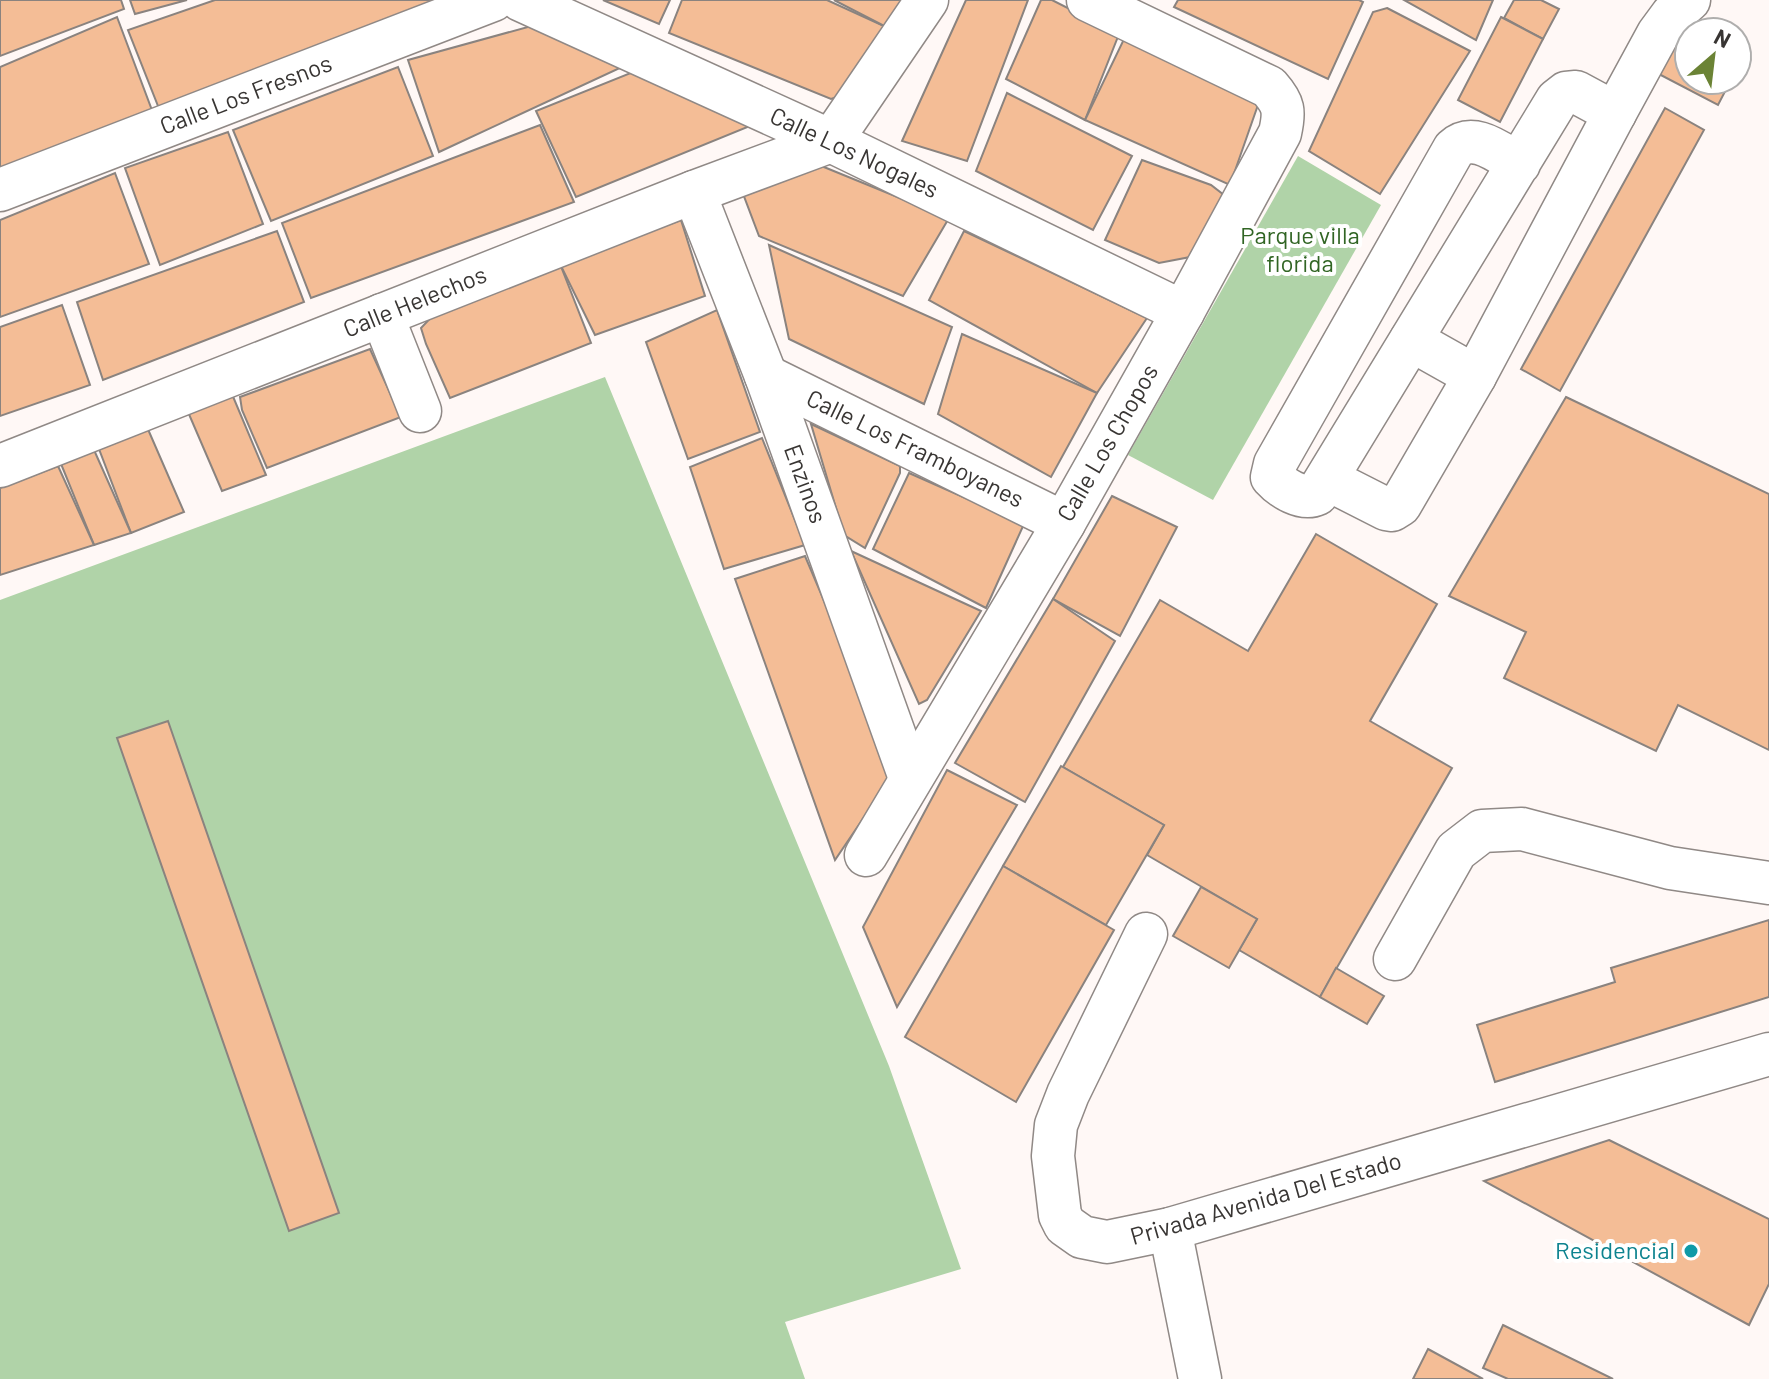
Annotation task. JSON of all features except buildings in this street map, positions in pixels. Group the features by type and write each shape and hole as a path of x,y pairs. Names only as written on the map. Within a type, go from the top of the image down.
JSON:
{"street":[{"name":"Calle Los Fresnos","path":"0,190 493,0"},
{"name":"Calle Los Nogales","path":"521,0 831,141 1183,312"},
{"path":"831,141 927,0"},
{"name":"Calle Los Chopos","path":"866,855 1064,523 1280,133 1284,116 1280,100 1269,87 1088,0"},
{"path":"1327,479 1386,509 1396,508 1475,376 1658,34 1672,15 1689,0"},
{"path":"1519,164 1479,142 1461,142 1454,149 1272,471 1277,483 1302,497 1317,494 1519,164 1557,100 1566,93 1576,92 1615,113"},
{"name":"Calle Helechos","path":"0,466 694,192 831,141"},
{"name":"Enzinos","path":"694,192 766,376 910,778"},
{"path":"382,315 420,411"},
{"path":"1411,340 1475,376"},
{"name":"Calle Los Framboyanes","path":"766,376 1064,523"},
{"path":"1395,959 1456,851 1482,831 1522,829 1670,868 1769,883"},
{"name":"Privada Avenida Del Estado","path":"1146,934 1056,1125 1053,1156 1060,1215 1065,1225 1082,1237 1107,1242 1170,1229 1769,1054"},
{"path":"1170,1229 1200,1379"}],"green space":[{"name":"Parque villa florida","path":"1298,156 1381,205 1213,500 1128,455"},
{"path":"605,377 889,1066 961,1269 785,1322 805,1379 0,1379 0,600"}],"place":[{"name":"Residencial","path":"1691,1251"}]}
